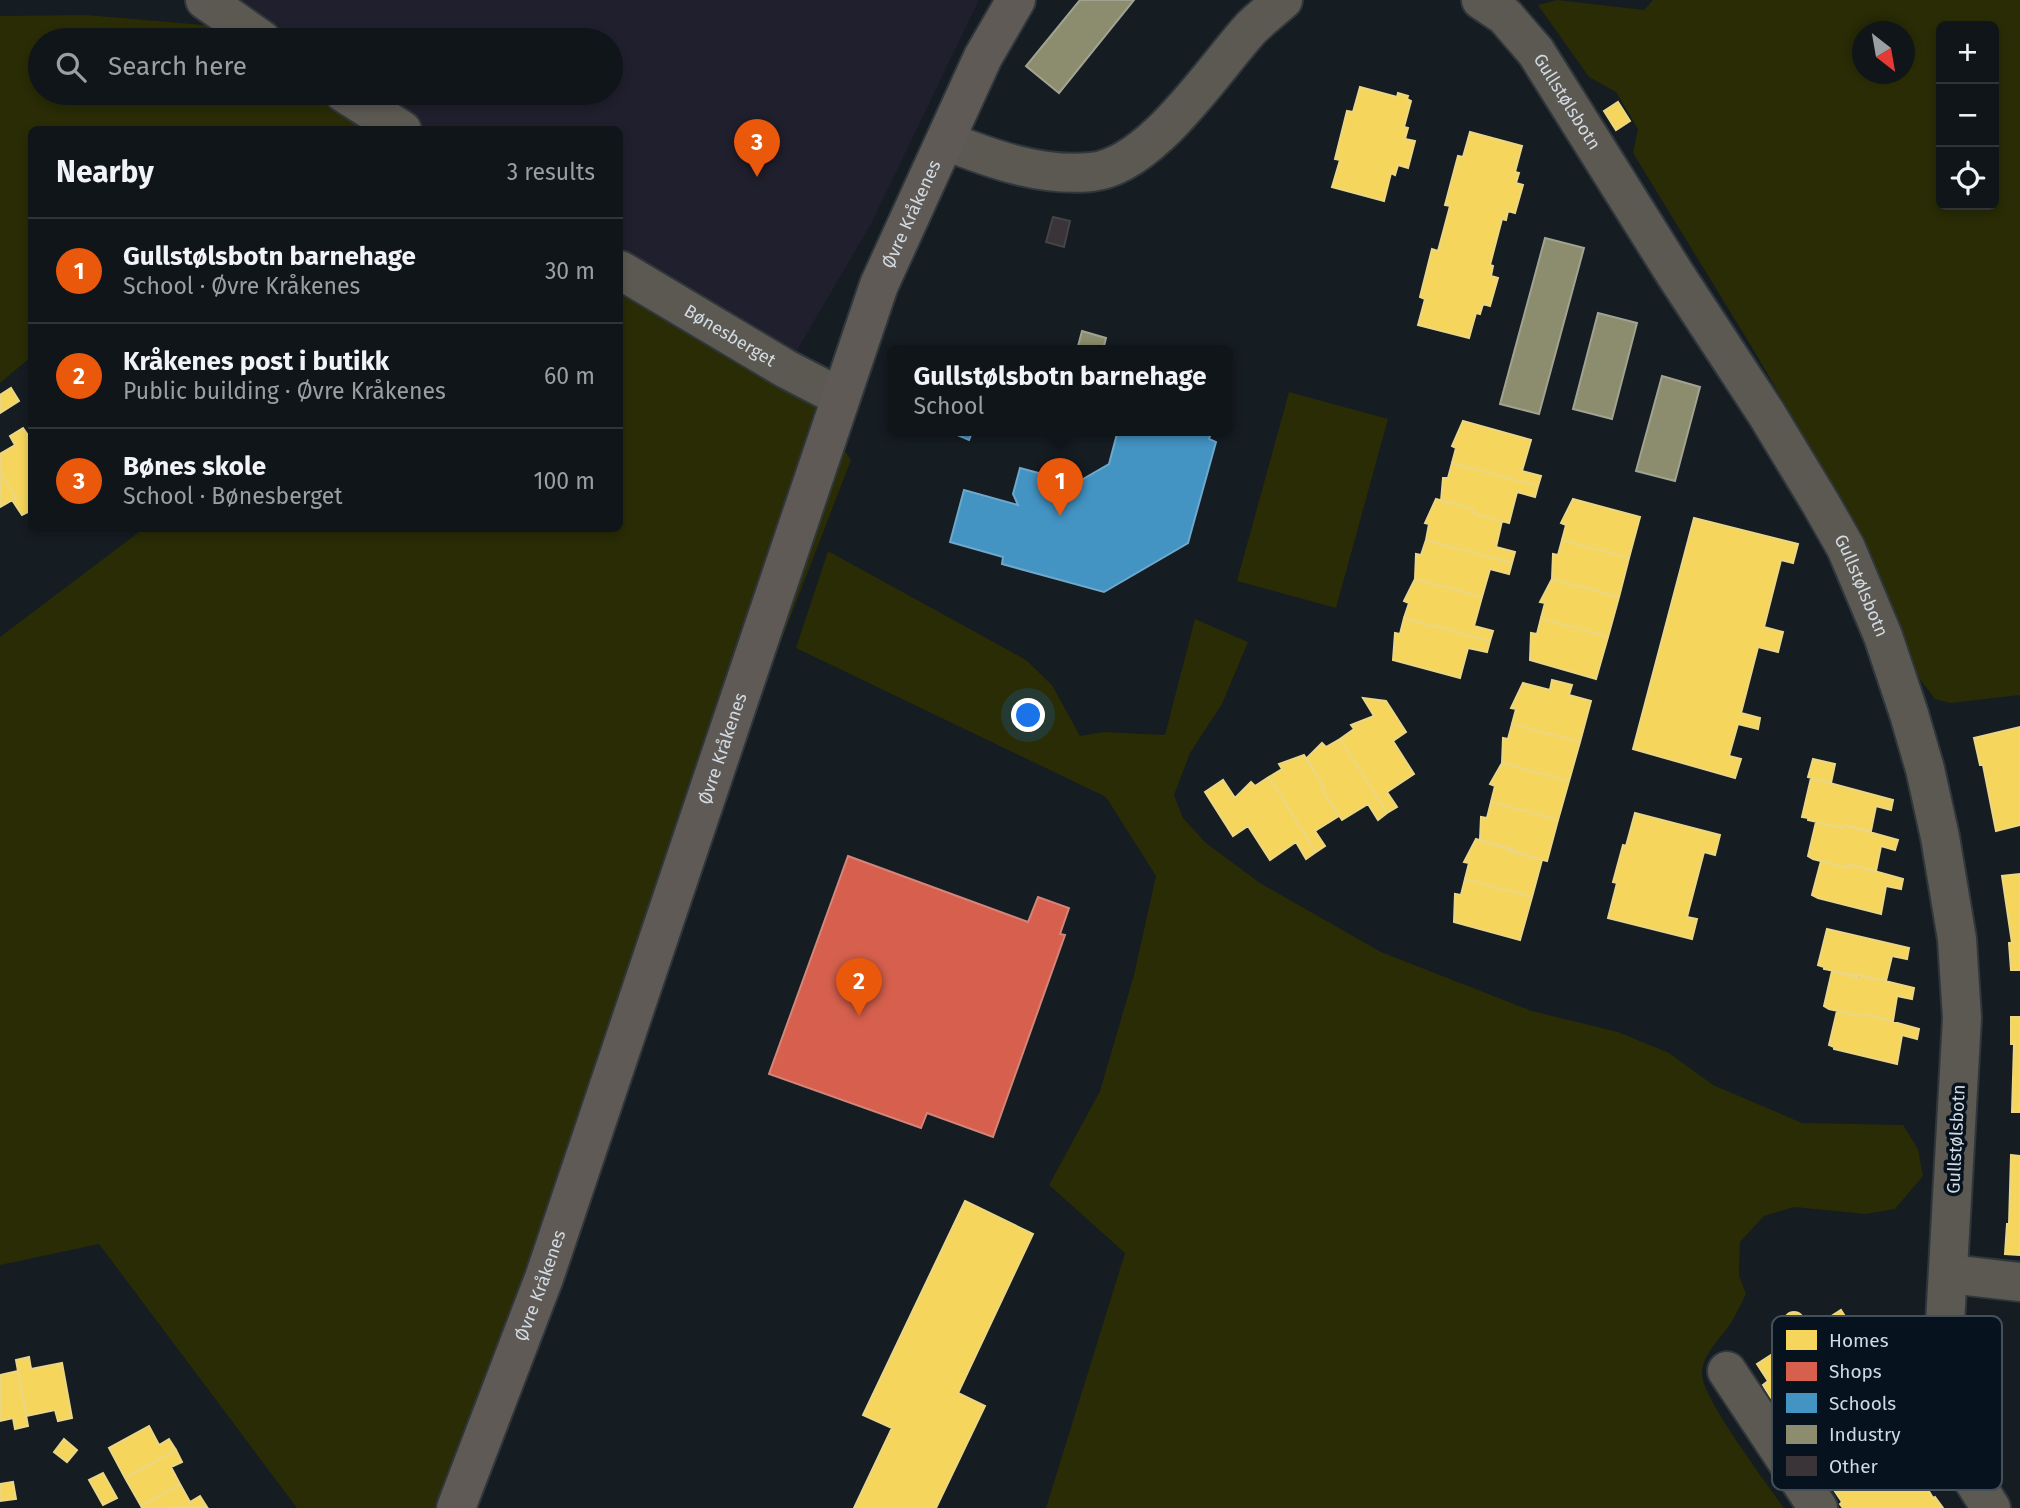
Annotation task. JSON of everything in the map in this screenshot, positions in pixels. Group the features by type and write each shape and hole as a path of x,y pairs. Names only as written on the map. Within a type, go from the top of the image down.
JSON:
{"main road":[{"name":"Øvre Kråkenes","path":"456,1508 544,1278 879,285 983,57 1016,0"}],"street":[{"path":"205,0 245,28"},
{"path":"946,141 1017,166 1055,172 1094,172 1125,163 1158,136 1253,26 1283,0"},
{"name":"Gullstølsbotn","path":"1481,0 1504,16 1536,52 1766,413 1846,548 1882,636 1925,769 1940,837 1956,939 1962,1018 1947,1316"},
{"path":"363,105 396,126"},
{"name":"Bønesberget","path":"623,272 786,369 840,397"},
{"path":"1950,1274 2020,1282"},
{"path":"1727,1371 1772,1439"},
{"path":"1806,1490 1818,1508"},
{"name":"Gullstølsbotn","path":"1980,1490 1991,1508"}],"shaded area":[{"path":"205,0 979,0 871,224 786,369 623,266 623,126 400,126 366,105 623,105 623,28 246,28"}],"green space":[{"path":"1557,0 1644,10 1653,0 2020,0 2020,695 1950,703 1935,699 1919,678 1828,479 1753,349 1633,153 1638,129 1616,92 1589,77 1538,5"},
{"path":"86,15 219,28 28,28 28,105 331,105 362,126 28,126 28,360 0,383 0,16"},
{"path":"623,292 810,401 851,460 447,1508 297,1508 99,1244 0,1265 0,637 139,532 623,532"},
{"path":"1289,392 1388,419 1336,608 1237,581"},
{"path":"828,551 1026,660 1052,685 1080,736 1103,732 1165,735 1195,619 1248,642 1222,704 1190,753 1174,795 1183,818 1206,843 1260,883 1381,952 1532,1011 1618,1032 1669,1053 1713,1085 1802,1123 1903,1125 1918,1149 1923,1176 1895,1209 1866,1214 1794,1207 1764,1216 1740,1242 1739,1275 1746,1294 1734,1318 1709,1352 1702,1374 1705,1386 1724,1421 1784,1508 1046,1508 1125,1253 1049,1185 1100,1091 1134,975 1156,876 1106,797 796,648"}],"building: Homes":[{"path":"1360,87 1397,97 1398,93 1408,96 1407,99 1411,101 1404,127 1408,128 1405,139 1415,141 1408,168 1398,165 1395,175 1391,173 1384,201 1332,187 1340,160 1335,159 1347,111 1353,112"},
{"path":"1618,102 1630,121 1616,130 1604,111"},
{"path":"1470,132 1522,146 1515,172 1519,173 1516,183 1523,185 1515,213 1508,211 1506,220 1502,219 1490,265 1493,266 1491,276 1498,278 1490,306 1483,304 1480,314 1476,313 1469,338 1418,325 1425,299 1420,297 1432,249 1438,251 1450,206 1445,205 1458,156 1463,157"},
{"path":"11,388 19,401 0,413 0,395"},
{"path":"1463,421 1531,440 1522,471 1541,476 1538,486 1452,463 1456,448 1452,446"},
{"path":"23,428 28,435 28,512 22,515 12,500 16,498 0,472 0,454 15,445 10,436"},
{"path":"1452,463 1538,486 1535,497 1517,492 1509,523 1472,513 1473,509 1470,508 1441,501 1443,478 1448,478"},
{"path":"0,472 16,498 0,507"},
{"path":"1436,499 1473,509 1472,513 1502,521 1496,547 1515,552 1512,563 1426,540 1429,524 1425,523"},
{"path":"1573,499 1640,517 1629,558 1562,540 1566,525 1561,523"},
{"path":"1694,518 1798,544 1793,563 1781,560 1764,627 1783,632 1778,652 1758,647 1741,713 1760,718 1758,729 1738,724 1729,756 1741,759 1735,778 1633,749"},
{"path":"1426,540 1512,563 1509,574 1490,569 1482,597 1415,579 1416,554 1421,555"},
{"path":"1562,540 1629,558 1619,597 1552,579 1553,554 1558,555"},
{"path":"1415,579 1482,597 1474,626 1493,631 1490,641 1404,618 1409,603 1404,601"},
{"path":"1552,579 1619,597 1608,637 1541,618 1545,603 1540,602"},
{"path":"1404,618 1490,641 1487,652 1468,648 1460,678 1393,660 1395,633 1400,634"},
{"path":"1541,618 1608,637 1596,679 1530,660 1531,633 1537,634"},
{"path":"1552,680 1572,685 1569,695 1591,701 1580,742 1512,724 1516,709 1511,708 1523,683 1550,690"},
{"path":"1363,698 1386,701 1406,732 1393,741 1414,774 1387,792 1397,807 1387,813 1340,739 1354,729 1351,725 1374,716"},
{"path":"1512,724 1580,742 1569,781 1502,763 1503,738 1508,739"},
{"path":"2020,727 2020,825 1996,831 1983,765 1980,765 1974,738"},
{"path":"1340,739 1387,813 1378,820 1368,804 1342,820 1306,759 1322,743 1326,747"},
{"path":"1304,755 1339,816 1315,831 1325,846 1316,852 1269,777 1282,769 1279,764"},
{"path":"1813,759 1835,764 1831,783 1808,777"},
{"path":"1502,763 1569,781 1558,820 1491,802 1495,786 1490,784"},
{"path":"1269,777 1316,852 1306,859 1296,842 1270,860 1248,826 1233,836 1205,792 1223,780 1235,798 1251,782 1255,786"},
{"path":"1811,778 1893,800 1891,810 1876,806 1871,831 1808,820 1802,817"},
{"path":"1491,802 1558,820 1547,861 1511,852 1512,849 1480,840 1481,817 1487,818"},
{"path":"1635,813 1720,835 1715,855 1704,852 1687,917 1697,919 1692,939 1608,918 1617,883 1613,882"},
{"path":"1816,822 1843,828 1844,825 1898,840 1895,850 1881,846 1876,871 1849,864 1848,868 1808,856"},
{"path":"1476,839 1542,860 1532,897 1465,879 1469,863 1464,862"},
{"path":"1821,861 1848,868 1849,864 1903,879 1901,889 1886,886 1881,914 1818,898 1812,895"},
{"path":"2020,874 2020,970 2011,970 2009,943 2012,943 2002,876"},
{"path":"1465,879 1532,897 1520,940 1454,922 1455,894 1461,895"},
{"path":"1827,929 1909,948 1907,959 1892,956 1886,981 1824,969 1818,965"},
{"path":"1832,971 1914,988 1912,999 1897,996 1893,1021 1829,1009 1824,1006"},
{"path":"1837,1011 1865,1017 1865,1014 1919,1029 1917,1039 1902,1035 1897,1064 1834,1049 1829,1045"},
{"path":"2011,1017 2020,1017 2020,1112 2012,1112 2014,1044 2011,1044"},
{"path":"2011,1155 2020,1156 2020,1255 2005,1254 2009,1224"},
{"path":"965,1201 1033,1234 958,1393 985,1406 936,1508 854,1508 892,1428 863,1415"},
{"path":"1841,1310 1845,1316 1832,1316"},
{"path":"1794,1312 1802,1316 1786,1316"},
{"path":"1772,1354 1772,1413 1763,1399 1769,1395 1763,1385 1768,1381 1757,1364"},
{"path":"29,1357 31,1369 62,1363 72,1418 58,1421 55,1410 26,1416 16,1360"},
{"path":"18,1371 28,1426 15,1429 13,1418 0,1421 0,1375"},
{"path":"149,1426 159,1445 169,1439 176,1450 125,1478 109,1448"},
{"path":"64,1439 77,1450 67,1462 54,1452"},
{"path":"176,1450 182,1462 171,1467 180,1484 141,1506 125,1478"},
{"path":"103,1473 117,1498 103,1505 89,1480"},
{"path":"13,1482 16,1499 0,1501 0,1484"},
{"path":"180,1484 190,1502 200,1496 207,1507 142,1508 141,1506"},
{"path":"1834,1490 1928,1490 1943,1508 1843,1508 1840,1504 1842,1502"}],"building: Shops":[{"path":"848,856 1028,922 1038,897 1069,908 1060,934 1065,935 993,1137 927,1113 921,1128 769,1074"}],"building: Schools":[{"path":"1116,436 1210,436 1209,439 1216,442 1188,543 1104,592 1002,564 1003,557 950,542 964,490 1018,505 1013,494 1020,468 1076,483 1109,464"}],"building: Industry":[{"path":"1080,0 1134,0 1059,93 1026,66"},
{"path":"1545,238 1584,248 1539,414 1500,404"},
{"path":"1598,313 1637,323 1612,419 1573,409"},
{"path":"1082,331 1106,338 1104,345 1078,345"},
{"path":"1662,376 1700,387 1675,481 1636,471"}],"building: Other":[{"path":"1053,217 1070,221 1064,247 1046,242"}],"place":[{"name":"Bønes skole","path":"757,177"},
{"name":"Gullstølsbotn barnehage","path":"1060,516"},
{"name":"Kråkenes post i butikk","path":"859,1016"}]}
